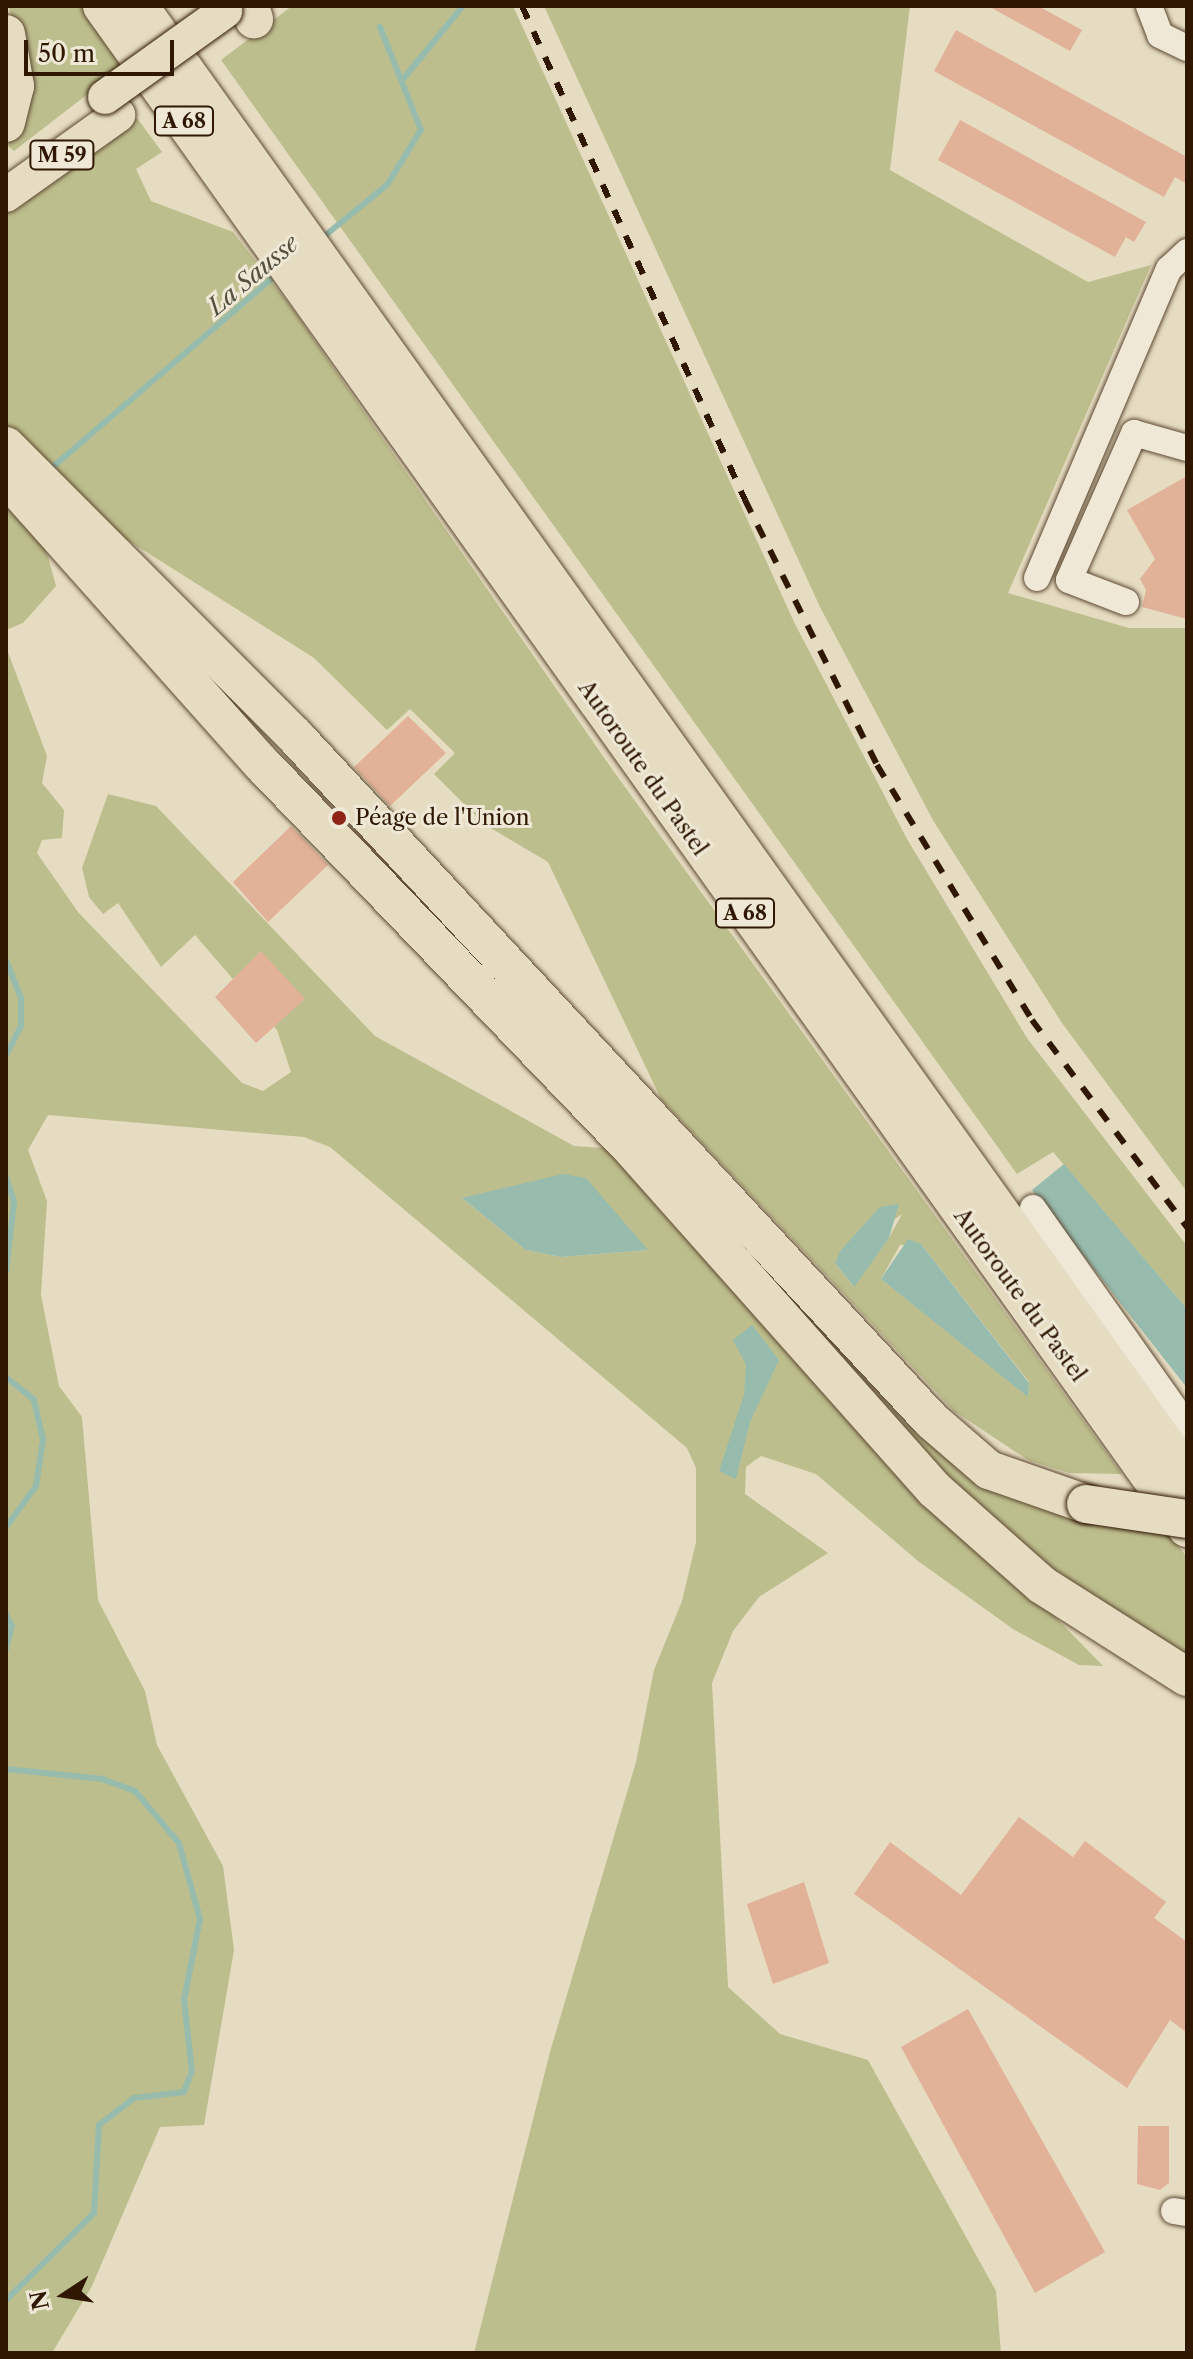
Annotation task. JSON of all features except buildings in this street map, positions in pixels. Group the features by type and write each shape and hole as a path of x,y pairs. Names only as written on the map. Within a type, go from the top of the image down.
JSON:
{"highway":[{"name":"Autoroute du Pastel","path":"102,6 279,229 319,285 1187,1528"},
{"name":"Autoroute du Pastel","path":"139,6 279,229"},
{"path":"6,34 15,86 6,123"},
{"name":"Autoroute du Pastel","path":"319,285 1169,1425 1187,1474"},
{"path":"6,446 262,764 632,1149 935,1490 1042,1585 1187,1677"},
{"path":"6,477 70,526 458,907 931,1420 989,1470 1086,1504 1187,1519"}],"main road":[{"name":"M 59","path":"6,165 111,106 245,13"},
{"name":"M 59","path":"6,195 111,106"}],"lane":[{"path":"1149,6 1160,35 1187,48"},
{"path":"1037,578 1169,269 1187,252"},
{"path":"1104,423 1187,448"},
{"path":"1126,602 1069,580 1134,433"},
{"path":"1033,1208 1169,1425 1187,1435"}],"green space":[{"path":"8,6 82,6 124,66 14,151 8,146 21,112 22,46"},
{"path":"292,6 513,6 794,622 907,839 1027,1038 1187,1246 1187,1309 1053,1152 1017,1174 221,60"},
{"path":"544,6 910,6 890,170 1088,282 1151,265 1008,593 1129,628 1187,628 1187,1192 1062,1023 934,822 820,607"},
{"path":"137,118 162,152 136,169 151,201 233,232 292,308 612,769 1122,1474 1069,1473 1028,1460 954,1411 661,1099 548,862 484,824 434,774 455,753 410,709 387,730 314,658 94,519 6,424 6,210","holes":["902,1214 889,1238 853,1286 835,1263","921,1244 1029,1382 1028,1396 881,1279 900,1245"]},
{"path":"6,500 43,538 56,586 23,623 6,630"},
{"path":"6,647 47,756 42,783 64,810 62,838 42,840 37,853 78,912 242,1083 263,1091 291,1072 277,1030 195,935 161,967 118,903 103,914 89,897 82,868 108,794 156,806 375,1036 574,1146 632,1150 681,1232 1103,1666 1079,1665 1013,1629 918,1561 816,1474 761,1456 746,1467 745,1494 828,1553 759,1597 733,1631 712,1683 728,1987 780,2034 868,2060 996,2291 1001,2353 474,2353 550,2052 636,1762 654,1670 682,1601 696,1542 696,1468 687,1448 330,1147 304,1137 48,1115 28,1150 47,1201 41,1295 59,1386 82,1417 98,1600 145,1691 157,1745 223,1866 234,1950 204,2125 160,2127 92,2286 52,2353 6,2353","holes":["463,1199 648,1250 561,1257 526,1250"]},
{"path":"628,1115 958,1457 1163,1527 1187,1557 1187,1659 1058,1573 942,1472"}],"shaded area":[{"path":"1064,1164 1187,1309 1187,1388 1032,1190"},
{"path":"563,1174 586,1178 648,1250 561,1257 526,1250 462,1198"},
{"path":"899,1204 889,1238 854,1287 835,1263 841,1250 880,1207"},
{"path":"908,1239 921,1244 1029,1383 1028,1397 881,1279"},
{"path":"752,1325 779,1360 750,1422 736,1479 719,1471 744,1395 746,1365 733,1340"}],"waterway":[{"path":"404,78 463,6"},
{"name":"La Sausse","path":"322,238 387,185 421,130 380,27"},
{"name":"La Sausse","path":"48,471 276,275"},
{"name":"La Sausse","path":"6,960 21,998 21,1026 6,1056"},
{"name":"La Sausse","path":"6,1177 14,1202 6,1272"},
{"name":"La Sausse","path":"6,1377 34,1400 43,1440 36,1486 6,1527"},
{"name":"La Sausse","path":"6,1614 12,1626 6,1649"},
{"name":"La Sausse","path":"6,1769 102,1779 135,1791 179,1843 200,1919 184,2000 192,2071 184,2092 134,2098 99,2125 94,2213 6,2300"}],"railway":[{"path":"522,6 745,500 877,765 1032,1020 1187,1227"}],"place":[{"name":"Péage de l'Union","path":"339,818"}]}
